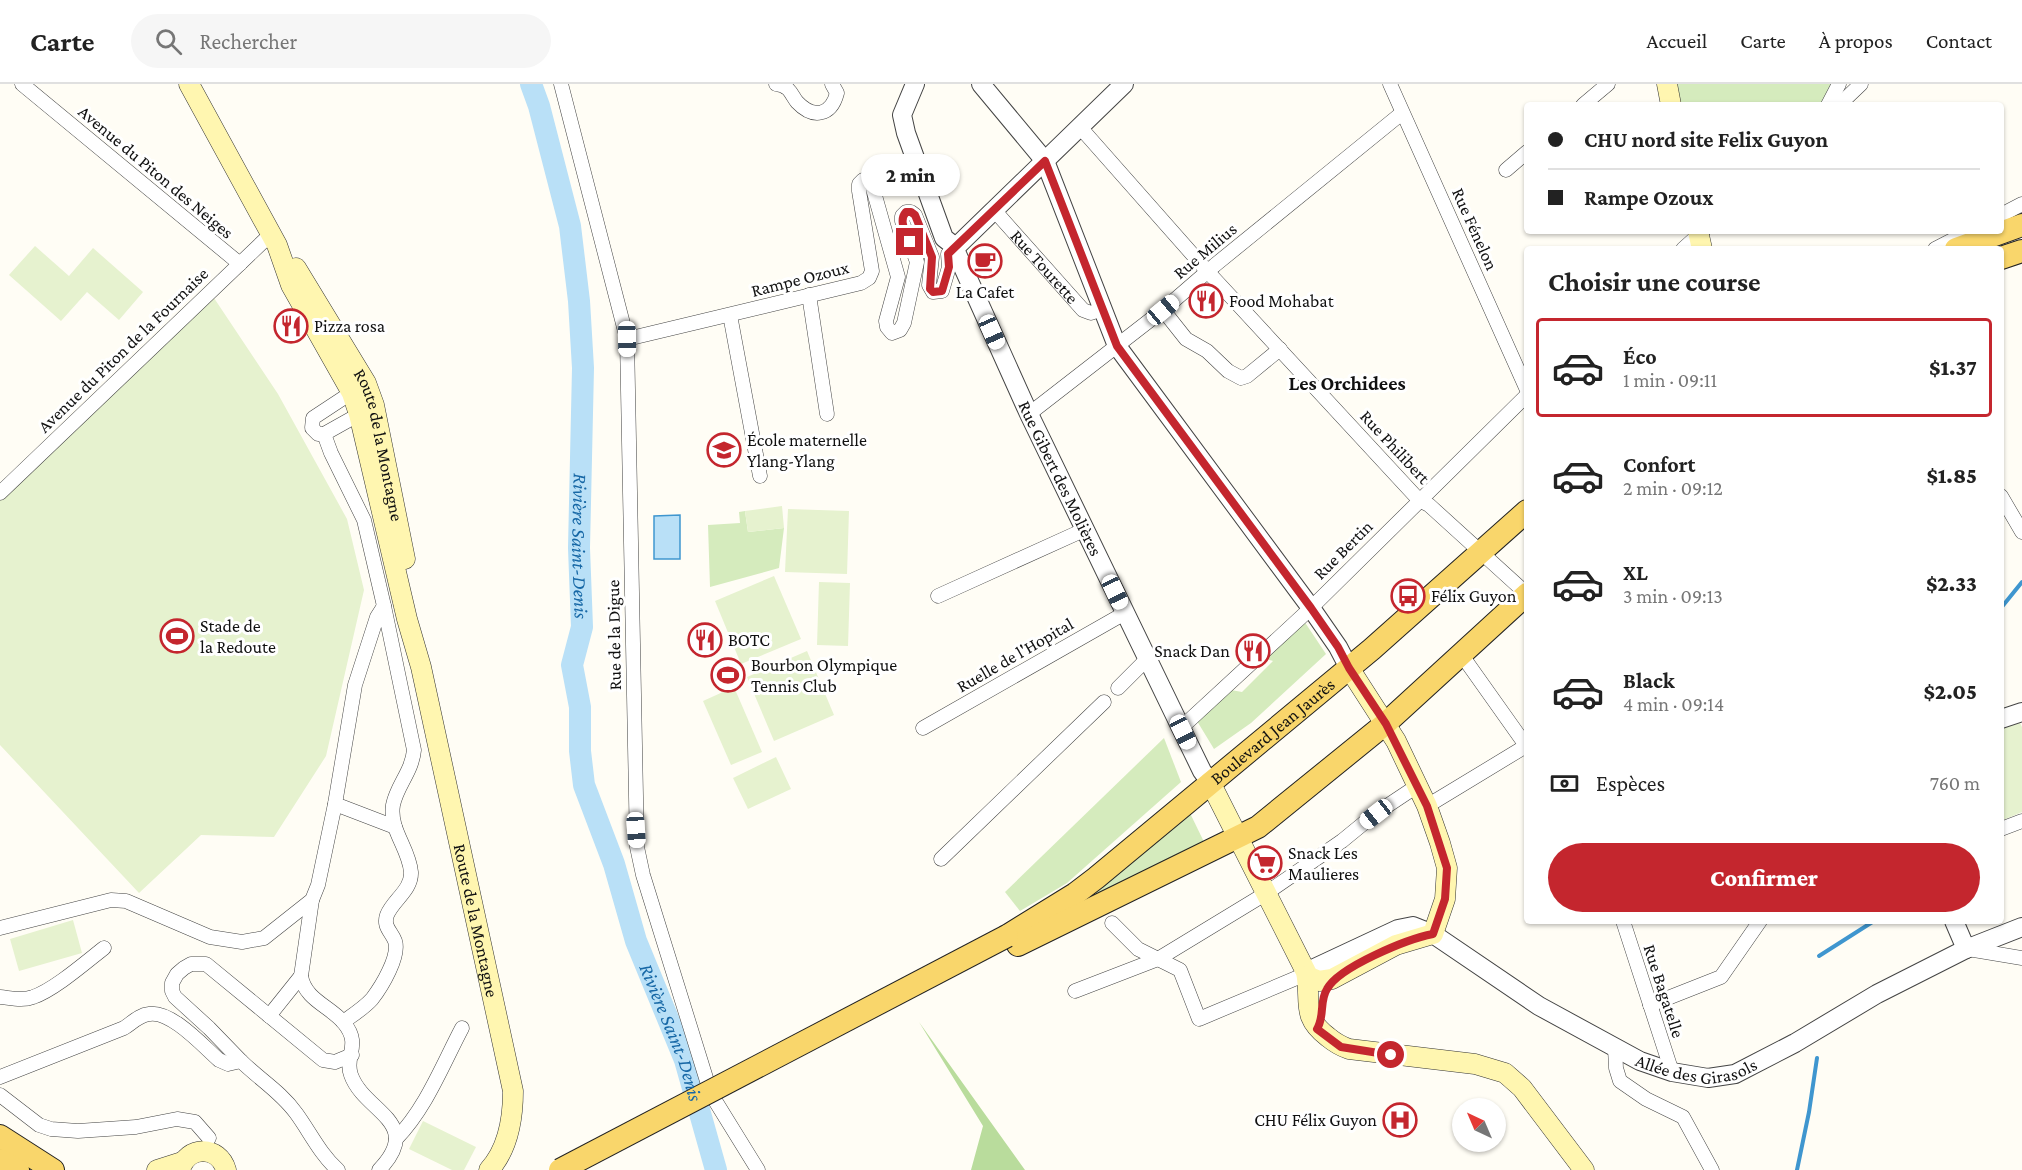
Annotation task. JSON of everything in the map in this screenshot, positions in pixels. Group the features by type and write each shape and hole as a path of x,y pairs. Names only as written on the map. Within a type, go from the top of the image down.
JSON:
{"main road":[{"name":"Route de la Montagne","path":"189,84 274,240 291,285 359,388 367,410 406,619 421,667 513,1091 513,1115 506,1140 496,1162 489,1170"},
{"path":"1667,84 1670,102"},
{"path":"2004,232 2022,225"},
{"path":"1964,246 1997,234"},
{"path":"2004,257 2022,251"},
{"name":"Boulevard Jean Jaurès","path":"1011,942 1074,894 1349,668 1524,514"},
{"path":"560,1170 1011,942 1239,838 1258,827 1386,724 1524,597"},
{"name":"Rue Tourette","path":"1349,668 1386,724 1427,806 1447,868 1445,899 1433,934"},
{"name":"Rue Gibert des Molières","path":"1210,782 1306,974 1309,1012 1317,1029"},
{"path":"1306,974 1319,981 1332,979 1396,945 1433,934"},
{"path":"592,1170 1011,942"},
{"path":"1332,979 1323,997 1322,1019 1317,1029 1334,1042 1348,1049 1475,1064 1505,1073 1522,1088 1584,1170"},
{"path":"0,1136 53,1170"},
{"path":"157,1170 181,1166 193,1153 206,1151 218,1156 227,1169"},
{"path":"0,1160 18,1170"}],"street":[{"name":"Avenue du Piton des Neiges","path":"22,84 240,264"},
{"name":"Rue de la Digue","path":"561,84 627,339 637,848 643,875 711,1094 758,1170"},
{"path":"784,85 798,103 816,113 823,112 834,104 837,93 832,84"},
{"name":"Rue Gibert des Molières","path":"915,84 902,115 906,133 944,238 954,249 1029,414 1202,771 1210,782"},
{"name":"Rue Tourette","path":"981,84 1045,161 1117,346 1311,608 1338,647 1349,668"},
{"path":"954,249 1124,84"},
{"name":"Rue Fénelon","path":"1390,84 1524,383"},
{"path":"1587,102 1608,84"},
{"path":"1830,102 1839,84"},
{"path":"1842,102 1861,84"},
{"name":"Rue Milius","path":"1029,414 1163,310 1402,113"},
{"name":"Rue Philibert","path":"1079,126 1208,272 1419,500 1428,505 1524,591"},
{"path":"1506,170 1524,155"},
{"name":"Rampe Ozoux","path":"627,339 861,283 872,271 859,191 859,184 864,180 872,185 898,277 886,321 886,327 892,333 900,330 904,324 918,262 902,222 902,216 906,212 915,215 932,257 929,285 933,292 942,291 949,267 948,254 954,249"},
{"path":"2004,213 2022,204"},
{"name":"Rue Tourette","path":"994,210 1083,310 1091,313 1102,309"},
{"path":"1941,246 1964,234"},
{"path":"1687,246 1700,236"},
{"name":"Avenue du Piton de la Fournaise","path":"0,493 240,264 274,240"},
{"path":"809,296 827,414"},
{"path":"1163,310 1186,339 1207,351 1228,371 1241,378 1247,376 1280,349"},
{"path":"730,315 760,476"},
{"path":"359,388 313,418 312,428 318,434 324,434 367,410"},
{"name":"Rue Bertin","path":"1181,728 1311,608 1524,398"},
{"path":"324,434 364,520 414,750 413,762 396,794 393,806 395,827 410,864 411,874 409,883 387,916 386,924 395,941 396,953 393,963 372,999 344,1022"},
{"path":"2004,501 2022,532"},
{"path":"938,596 1086,529"},
{"path":"379,1170 392,1153 396,1139 393,1126 357,1086 351,1074 353,1038 344,1022 310,995 302,983 301,976 312,900 318,885 335,804 355,685 377,617 384,606"},
{"name":"Ruelle de l'Hopital","path":"923,728 1125,613"},
{"path":"1461,654 1524,743"},
{"path":"1118,688 1147,659"},
{"path":"941,859 1104,702"},
{"path":"2004,718 2022,712"},
{"path":"1427,806 1524,749"},
{"path":"1075,991 1158,959 1265,894 1417,786"},
{"path":"335,804 395,827"},
{"path":"2004,828 2022,821"},
{"path":"0,928 96,903 126,901 210,937 242,942 264,938 312,900"},
{"path":"1112,923 1138,949 1180,970 1199,1019 1306,974 1398,929 1413,926 1433,934"},
{"name":"Rue Bagatelle","path":"1624,924 1672,1072"},
{"path":"1650,1005 1721,977 1758,924"},
{"path":"1955,924 1966,949 2022,958"},
{"name":"Allée des Girasols","path":"1433,934 1539,1006 1615,1048 1640,1061 1672,1072 1708,1078 1735,1074 1795,1043 1877,994 1966,949 2022,927"},
{"path":"0,997 23,999 34,997 105,948"},
{"path":"338,1170 324,1156 281,1096 175,997 172,983 177,974 191,964 206,964 323,1060 335,1062 352,1055"},
{"path":"268,1016 301,976"},
{"path":"0,1077 124,1028 149,1013 161,1014 171,1019 224,1063 241,1061"},
{"path":"396,1139 420,1110 462,1028"},
{"path":"1615,1048 1616,1068 1620,1081 1646,1099 1683,1117 1712,1170"},
{"path":"0,1095 39,1125 51,1129 78,1131 136,1127 177,1119 195,1122 209,1138"}],"green space":[{"path":"1673,84 1832,84 1823,102 1677,102"},
{"path":"35,246 69,276 93,248 143,292 119,320 87,292 61,321 9,275"},
{"name":"Stade de la Redoute","path":"212,295 278,394 347,519 364,590 326,756 274,837 201,835 139,893 0,745 0,499"},
{"path":"782,506 784,528 748,532 745,511"},
{"path":"788,509 849,511 847,574 785,572"},
{"path":"745,511 748,532 784,528 779,568 710,587 708,525 740,523 739,512"},
{"path":"774,576 801,639 741,664 715,601"},
{"path":"819,582 850,583 848,646 817,645"},
{"path":"1304,621 1326,654 1251,723 1214,749 1197,721 1231,690 1242,692 1273,661 1263,658"},
{"path":"807,651 834,715 774,741 747,677"},
{"path":"734,687 762,752 731,765 703,701"},
{"path":"2020,723 2022,727 2022,812 2004,820 2004,728"},
{"path":"1164,738 1181,782 1067,883 1020,911 1005,892"},
{"path":"776,757 791,789 748,809 733,778"},
{"path":"1188,809 1205,844 1093,897 1091,891"},
{"path":"73,920 82,953 19,971 10,939"},
{"path":"919,1022 1025,1170 971,1170 983,1126"},
{"path":"423,1121 476,1147 464,1170 452,1170 409,1149"}],"water":[{"path":"680,515 680,559 654,559 654,516"}],"waterway":[{"name":"Rivière Saint-Denis","path":"531,84 539,106 570,226 579,301 583,368 579,548 582,627 572,665 580,707 580,751 584,785 614,864 636,941 685,1060 716,1170"},
{"path":"2004,604 2022,582"},
{"path":"1819,956 1869,924"},
{"path":"1797,1170 1817,1058"}],"place":[{"name":"La Cafet","path":"985,261"},
{"name":"Food Mohabat","path":"1206,301"},
{"name":"Pizza rosa","path":"291,326"},
{"name":"École maternelle Ylang-Ylang","path":"724,450"},
{"name":"Félix Guyon","path":"1408,596"},
{"name":"Stade de la Redoute","path":"177,636"},
{"name":"BOTC","path":"705,640"},
{"name":"Snack Dan","path":"1253,651"},
{"name":"Bourbon Olympique Tennis Club","path":"728,675"},
{"name":"Snack Les Maulieres","path":"1265,863"},
{"name":"CHU Félix Guyon","path":"1400,1120"}],"district":[{"name":"Les Orchidees","path":"1347,383"}],"route":[{"path":"910,242 902,222 902,216 906,212 915,215 932,257 930,289 938,293 942,291 949,267 948,254 1045,161 1112,336 1123,356 1311,608 1386,724 1427,806 1440,843 1447,868 1445,899 1433,934 1396,945 1332,979 1323,997 1322,1019 1317,1029 1341,1047 1391,1055"}]}
